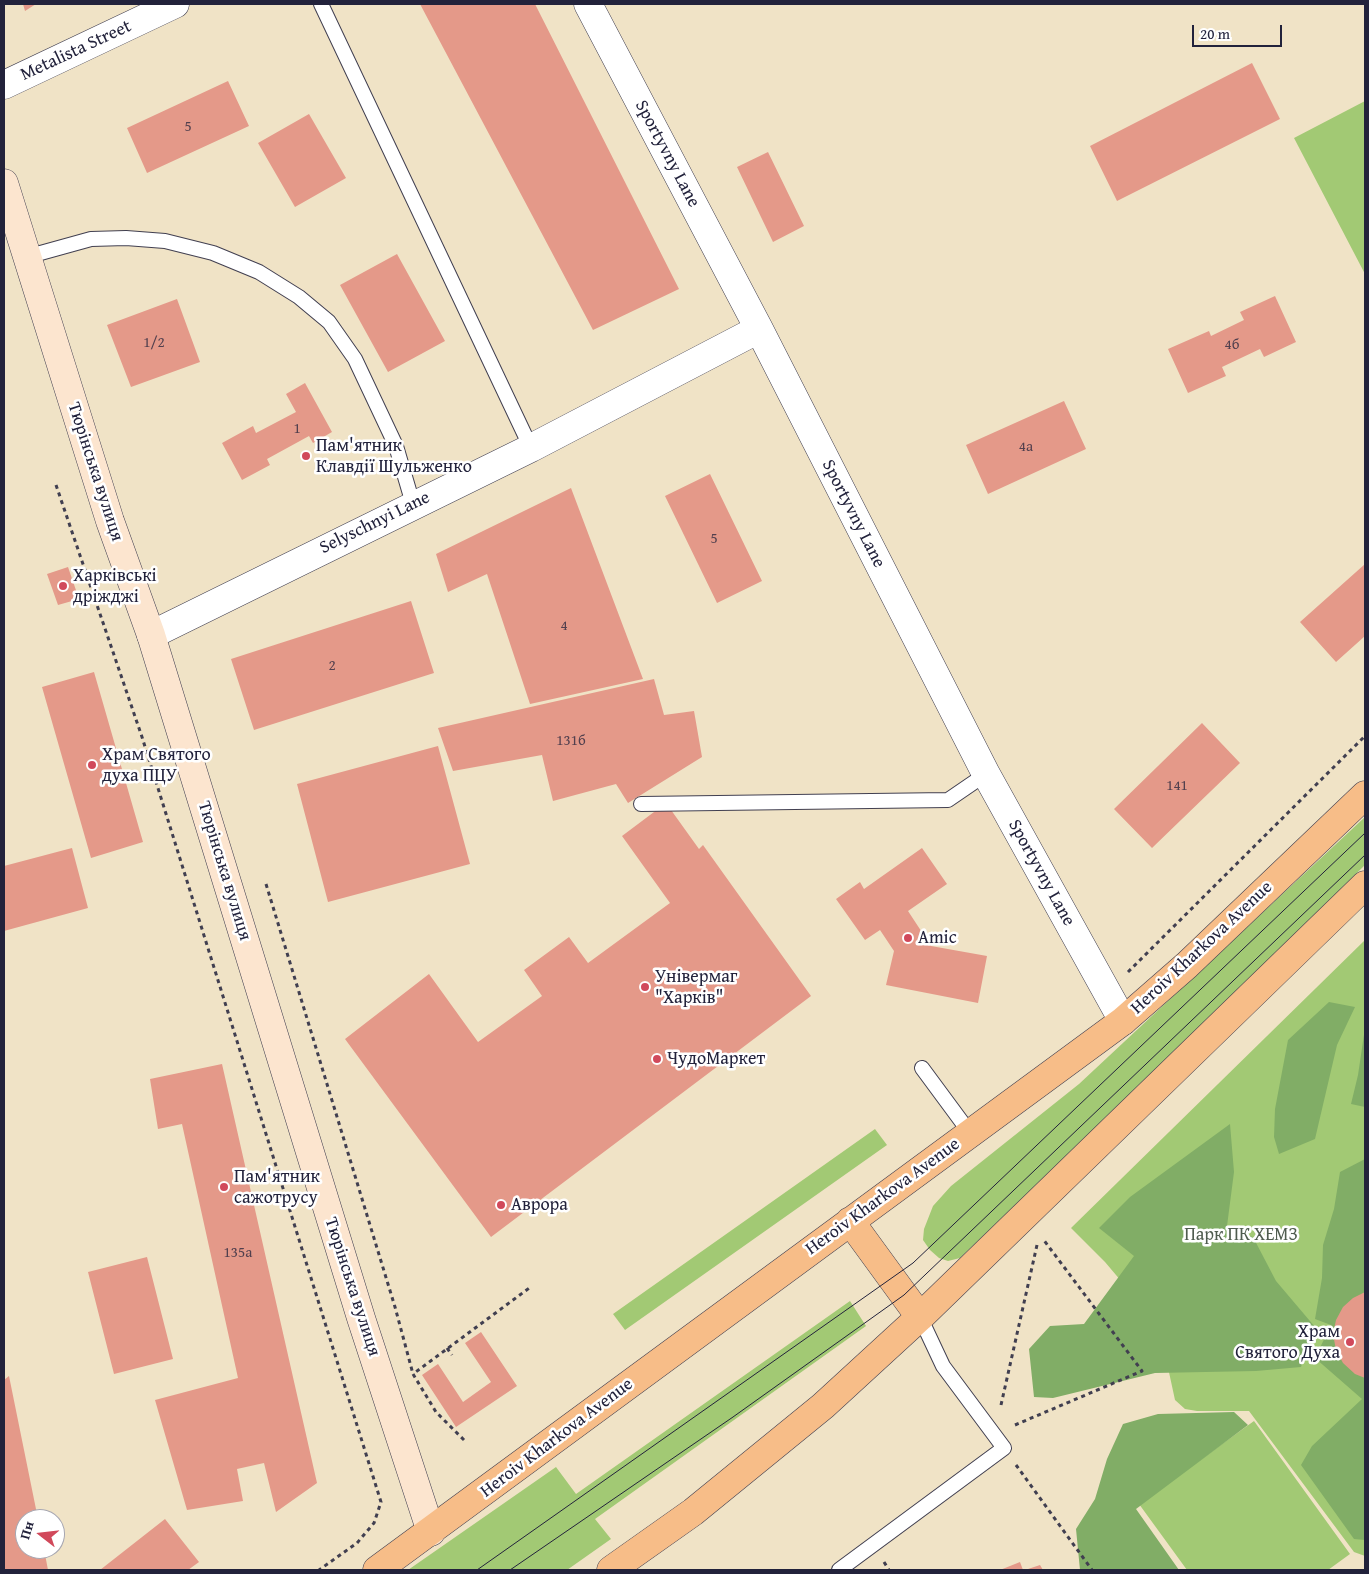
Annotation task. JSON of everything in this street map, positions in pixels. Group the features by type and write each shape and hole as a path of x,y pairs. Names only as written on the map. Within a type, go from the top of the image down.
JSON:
{"main road":[{"name":"Тюрінська вулиця","path":"4,184 110,521 151,635 361,1318 432,1532"},
{"name":"Heroiv Kharkova Avenue","path":"378,1570 432,1532 850,1220 1123,1021 1188,965 1365,795"},
{"path":"612,1570 693,1512 789,1435 920,1317 1365,885"},
{"path":"850,1220 920,1317"}],"street":[{"name":"Metalista Street","path":"4,85 175,4"},
{"name":"Sportyvny Lane","path":"588,4 759,329 986,774 1123,1021"},
{"name":"Selyschnyi Lane","path":"151,635 413,504 531,448 759,329"}],"lane":[{"path":"321,4 531,448"},
{"path":"26,257 91,239 126,238 165,242 213,253 250,268 299,297 329,322 355,359 396,446 413,504"},
{"path":"641,804 948,800 986,774"},
{"path":"922,1068 970,1133"},
{"path":"839,1570 1004,1448 943,1366 920,1317"}],"path":[{"path":"56,485 142,737 381,1502 374,1523 357,1543 319,1570"},
{"path":"1107,992 1365,736"},
{"path":"266,884 395,1307 413,1374 436,1412 464,1440"},
{"path":"1039,1235 1142,1372 994,1435 1035,1254 1039,1235"},
{"path":"413,1374 532,1286"},
{"path":"447,1348 452,1355"},
{"path":"1004,1448 1092,1570"}],"green space":[{"path":"1365,101 1365,274 1294,138"},
{"path":"1365,817 1365,865 1164,1063 960,1258 948,1261 939,1258 930,1250 923,1240 924,1229 933,1206 951,1186 1079,1084"},
{"name":"Парк ПК ХЕМЗ","path":"1365,940 1365,1556 1354,1552 1249,1411 1197,1411 1185,1409 1175,1400 1167,1363 1127,1288 1105,1262 1071,1228"},
{"path":"1329,1002 1355,1007 1337,1045 1315,1139 1279,1154 1274,1137 1275,1109 1288,1040"},
{"path":"1365,1028 1365,1107 1351,1104 1358,1075"},
{"path":"1230,1124 1234,1172 1227,1226 1253,1237 1276,1281 1315,1327 1301,1367 1256,1371 1155,1373 1053,1398 1034,1397 1029,1349 1050,1326 1084,1324 1134,1256 1099,1228 1130,1197"},
{"path":"875,1129 887,1145 625,1330 613,1314"},
{"path":"1365,1159 1365,1540 1354,1539 1301,1465 1312,1446 1362,1399 1315,1358 1331,1325 1315,1319 1322,1278 1323,1245 1334,1209 1340,1172"},
{"path":"850,1301 866,1326 595,1519 611,1539 567,1570 408,1570 556,1467 576,1494"},
{"path":"1234,1412 1248,1425 1136,1509 1179,1570 1080,1570 1076,1529 1095,1499 1107,1459 1123,1424 1158,1414"},
{"path":"1254,1421 1350,1554 1328,1570 1187,1570 1139,1504"}],"building":[{"path":"23,4 36,4 25,11"},
{"path":"420,4 535,4 679,289 593,330"},
{"path":"1252,63 1280,119 1117,201 1090,146"},
{"path":"228,81 249,126 147,173 127,128"},
{"path":"309,114 346,178 295,207 258,143"},
{"path":"768,152 804,226 773,242 737,167"},
{"path":"397,254 445,341 388,372 340,285"},
{"path":"1275,296 1296,342 1264,357 1260,349 1222,367 1226,376 1188,393 1168,349 1209,331 1211,336 1244,320 1240,312"},
{"path":"177,299 200,362 131,387 107,325"},
{"path":"305,383 332,432 313,443 309,436 267,459 270,465 242,480 222,443 253,426 256,433 296,412 286,394"},
{"path":"1064,401 1086,449 988,494 966,445"},
{"path":"710,474 762,581 717,603 665,496"},
{"path":"571,488 643,679 530,704 487,574 448,592 436,554"},
{"path":"1365,564 1365,636 1336,662 1300,622"},
{"name":"Харківські дріжджі","path":"68,567 79,599 58,605 47,574"},
{"path":"411,601 434,673 254,730 231,659"},
{"name":"Храм Святого духа ПЦУ","path":"94,672 143,842 91,858 42,687"},
{"path":"654,679 664,715 694,711 702,757 628,803 616,784 553,801 542,755 453,771 438,728"},
{"path":"1202,723 1240,763 1152,848 1114,809"},
{"path":"438,746 470,864 328,902 297,784"},
{"name":"Універмаг \"Харків\"","path":"666,803 699,849 703,845 811,996 491,1237 345,1039 429,974 478,1042 542,996 524,970 569,937 588,963 670,903 622,836"},
{"path":"72,848 88,908 4,931 4,866"},
{"path":"922,848 947,884 908,911 931,946 987,956 978,1003 886,985 894,951 880,930 865,940 836,899 860,882 864,889"},
{"path":"222,1064 317,1483 276,1512 264,1463 237,1469 243,1501 187,1510 155,1400 238,1378 182,1124 158,1129 150,1079"},
{"path":"147,1257 173,1359 114,1374 88,1272"},
{"name":"Храм Святого Духа","path":"1365,1292 1365,1378 1355,1374 1343,1363 1336,1350 1333,1334 1336,1320 1343,1307 1353,1298"},
{"path":"481,1332 517,1386 456,1427 422,1375 438,1364 463,1402 491,1382 465,1343"},
{"path":"9,1376 36,1509 15,1509 15,1559 46,1559 48,1570 4,1570 4,1380"},
{"path":"165,1519 199,1562 188,1570 100,1570"},
{"path":"1020,1562 1023,1570 1000,1570"},
{"path":"1040,1565 1043,1570 1025,1570"}],"tram line":[{"path":"477,1570 913,1263 1365,833"},
{"path":"510,1570 733,1417 904,1295 1365,855"}],"place":[{"name":"Пам'ятник Клавдії Шульженко","path":"306,456"},
{"name":"Харківські дріжджі","path":"63,586"},
{"name":"Храм Святого духа ПЦУ","path":"92,765"},
{"name":"Amic","path":"908,938"},
{"name":"Універмаг \"Харків\"","path":"645,987"},
{"name":"ЧудоМаркет","path":"657,1059"},
{"name":"Пам'ятник сажотрусу","path":"224,1187"},
{"name":"Аврора","path":"501,1205"},
{"name":"Храм Святого Духа","path":"1350,1342"}]}
